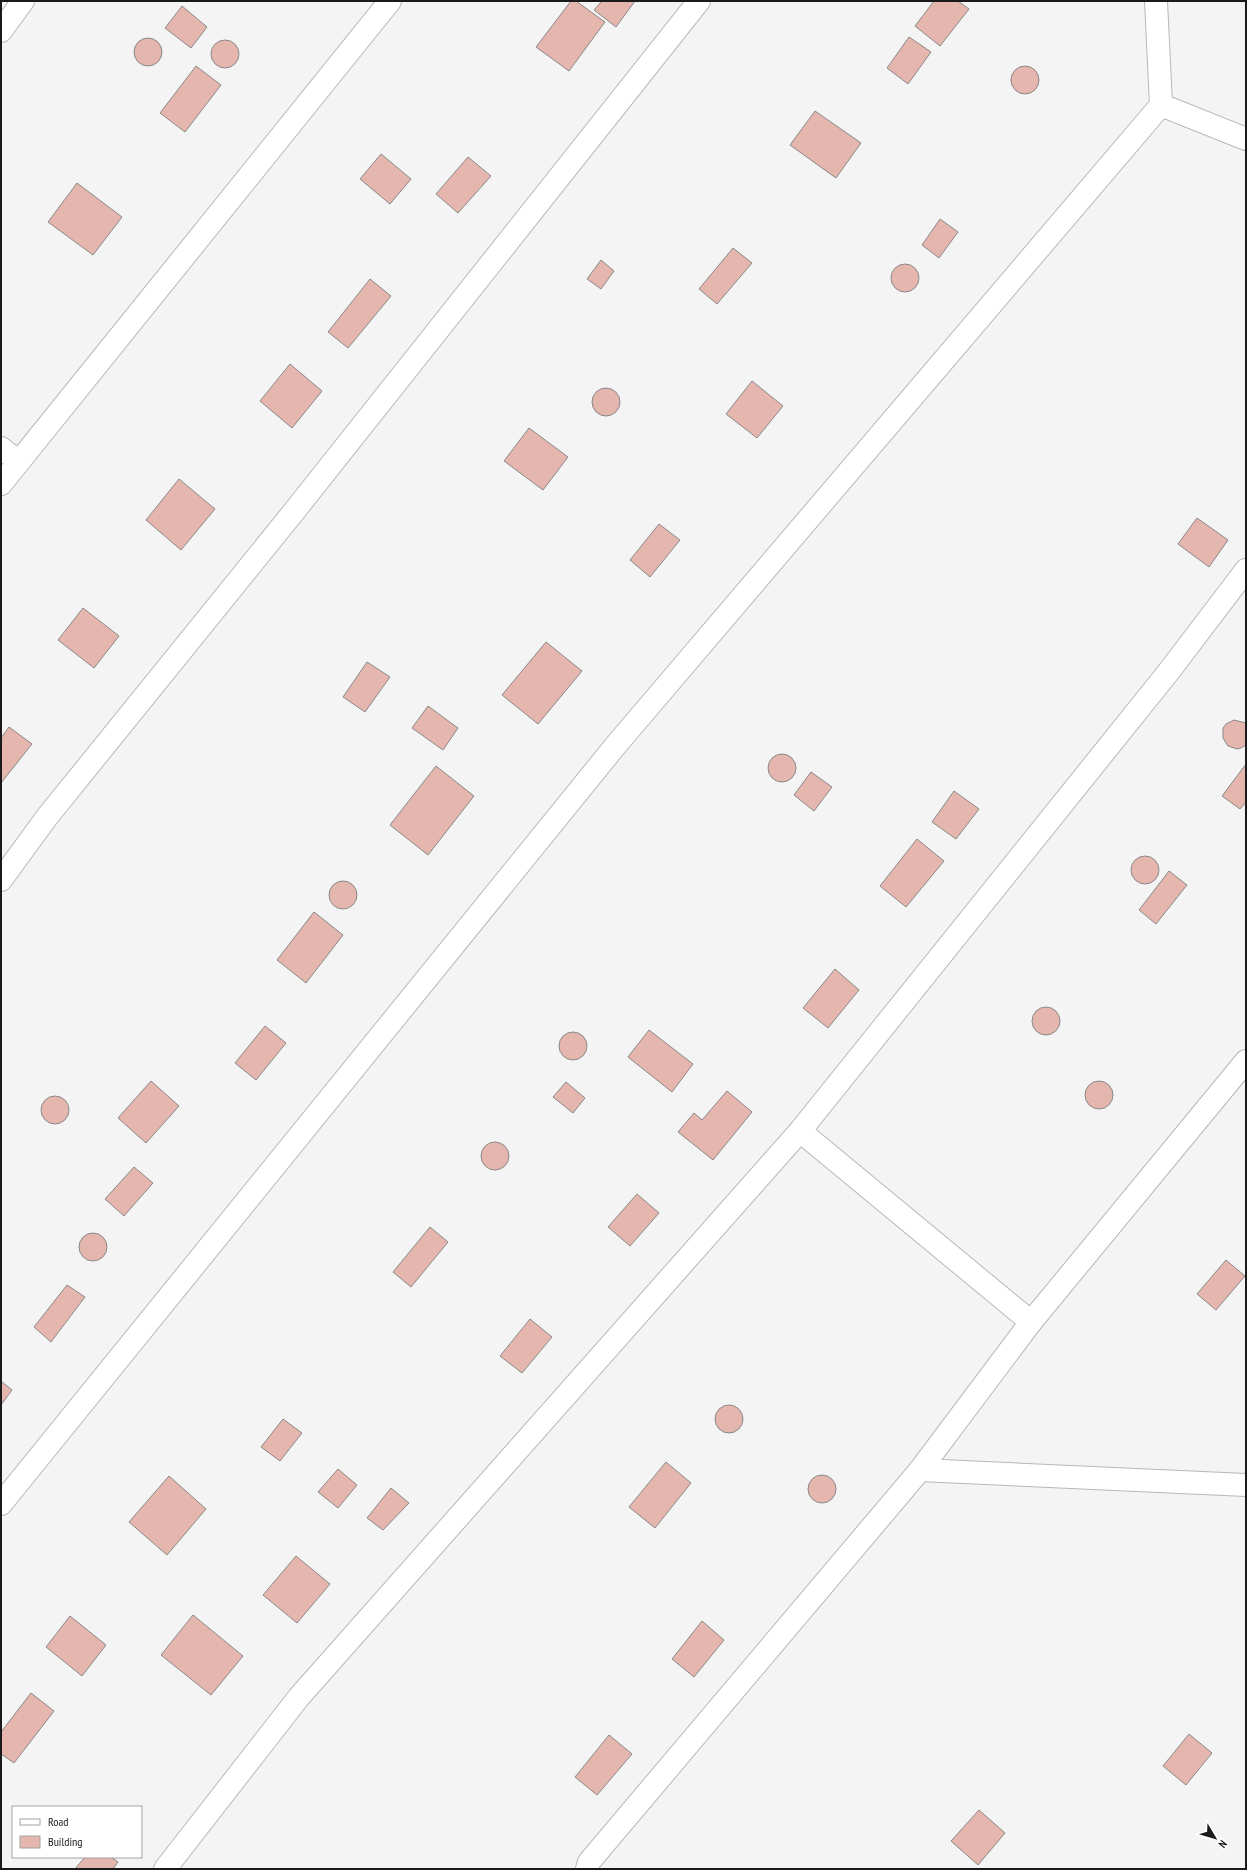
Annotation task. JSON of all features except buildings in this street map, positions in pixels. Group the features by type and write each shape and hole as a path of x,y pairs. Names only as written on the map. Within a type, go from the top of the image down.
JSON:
{"street":[{"path":"1,31 23,1"},
{"path":"1,484 390,1"},
{"path":"1,880 47,817 291,515 699,1"},
{"path":"1,1504 616,745 1161,105 1156,1"},
{"path":"1161,105 1246,139"},
{"path":"1,448 18,462"},
{"path":"165,1869 299,1697 800,1131 1170,670 1246,570"},
{"path":"588,1869 589,1862 920,1470 1031,1322 1246,1062"},
{"path":"800,1131 1031,1322"},
{"path":"920,1470 1246,1485"}]}
